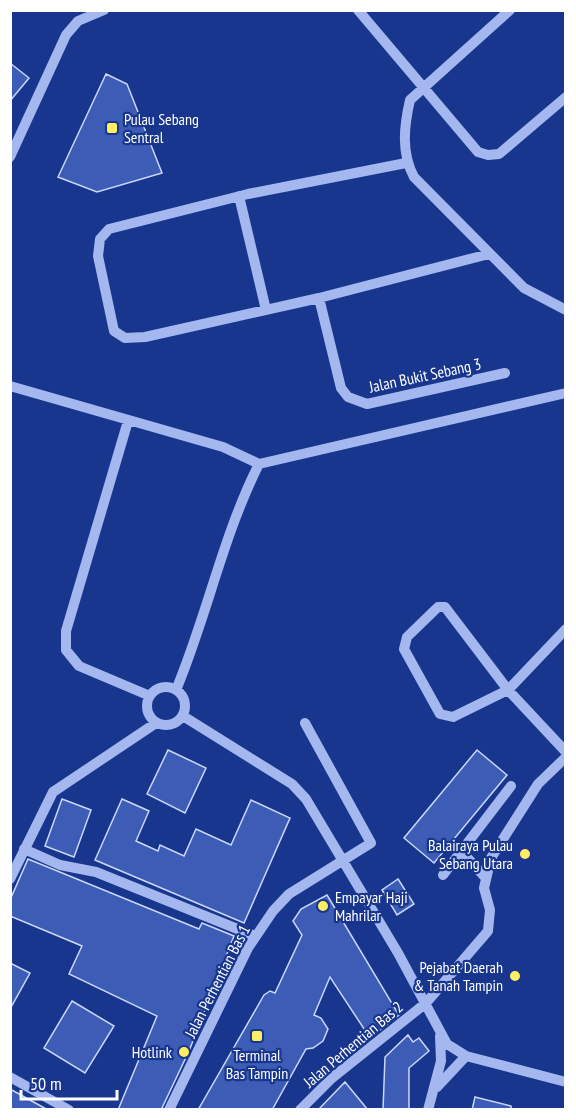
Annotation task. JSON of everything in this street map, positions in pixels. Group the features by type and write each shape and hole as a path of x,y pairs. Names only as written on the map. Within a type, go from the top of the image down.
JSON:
{"street":[{"path":"10,157 45,86 66,35 78,21 104,10"},
{"path":"358,10 478,152 488,155 499,154 566,97"},
{"path":"510,10 410,100 405,121 406,163 414,177 524,288 566,310"},
{"path":"406,163 239,196 109,229 100,239 98,256 114,331 125,338 145,337 320,298 489,254"},
{"path":"239,196 266,310"},
{"name":"Jalan Bukit Sebang 3","path":"320,298 341,388 348,397 367,404 505,373"},
{"path":"10,386 223,447 259,464 566,393"},
{"path":"128,421 66,631 66,650 79,666 150,696"},
{"path":"176,690 198,638 244,492 259,464"},
{"path":"566,629 508,690 453,717 440,714 404,649 407,637 438,607 445,607 508,690 566,752"},
{"path":"10,879 53,792 156,723 174,724 183,716 184,699 176,690 165,687 150,696 147,708 156,723"},
{"path":"183,716 292,784 320,819 341,861 426,1003 447,1044 466,1056 566,1082"},
{"name":"Jalan Perhentian Bas 1","path":"169,1110 255,936 273,911 289,894 371,843 305,723"},
{"path":"485,878 491,858 538,784 566,757"},
{"path":"443,874 511,786"},
{"path":"24,849 60,865 96,872 255,936"},
{"path":"461,851 485,878"},
{"name":"Jalan Perhentian Bas 2","path":"300,1110 332,1078 426,1003 488,931 490,910 484,888 485,878"},
{"path":"428,1110 441,1061 440,1033"},
{"path":"433,1092 466,1056"},
{"path":"10,1077 69,1110"}],"building":[{"path":"10,63 29,78 10,101"},
{"name":"Pulau Sebang Sentral","path":"106,74 127,84 162,173 97,192 58,177"},
{"path":"168,750 206,768 185,813 147,794"},
{"path":"477,750 507,775 434,863 404,838"},
{"path":"62,799 91,810 74,857 45,846"},
{"path":"122,799 149,811 136,841 158,851 160,845 184,856 196,829 231,845 251,800 290,818 244,923 95,860"},
{"path":"28,859 199,929 202,923 234,936 189,1051 161,1110 118,1110 157,1016 69,974 82,946 10,916 10,900"},
{"path":"398,879 414,904 397,915 382,890"},
{"path":"327,895 399,1015 370,1038 330,977 314,1015 321,1018 328,1029 323,1041 313,1048 306,1049 272,1110 198,1110 264,995 270,991 275,993 302,935 293,921 301,909"},
{"path":"10,963 30,973 10,1009"},
{"path":"72,1001 114,1026 85,1073 44,1048"},
{"path":"408,1035 413,1042 419,1038 429,1051 409,1068 409,1110 383,1110 385,1057"},
{"path":"345,1082 368,1110 318,1110"},
{"path":"10,1089 48,1110 10,1110"},
{"path":"475,1097 511,1106 511,1110 472,1110"}],"place":[{"name":"Pulau Sebang Sentral","path":"112,128"},
{"name":"Balairaya Pulau Sebang Utara","path":"525,854"},
{"name":"Empayar Haji Mahrilar","path":"323,906"},
{"name":"Pejabat Daerah & Tanah Tampin","path":"515,976"},
{"name":"Terminal Bas Tampin","path":"257,1036"},
{"name":"Hotlink","path":"184,1052"}]}
